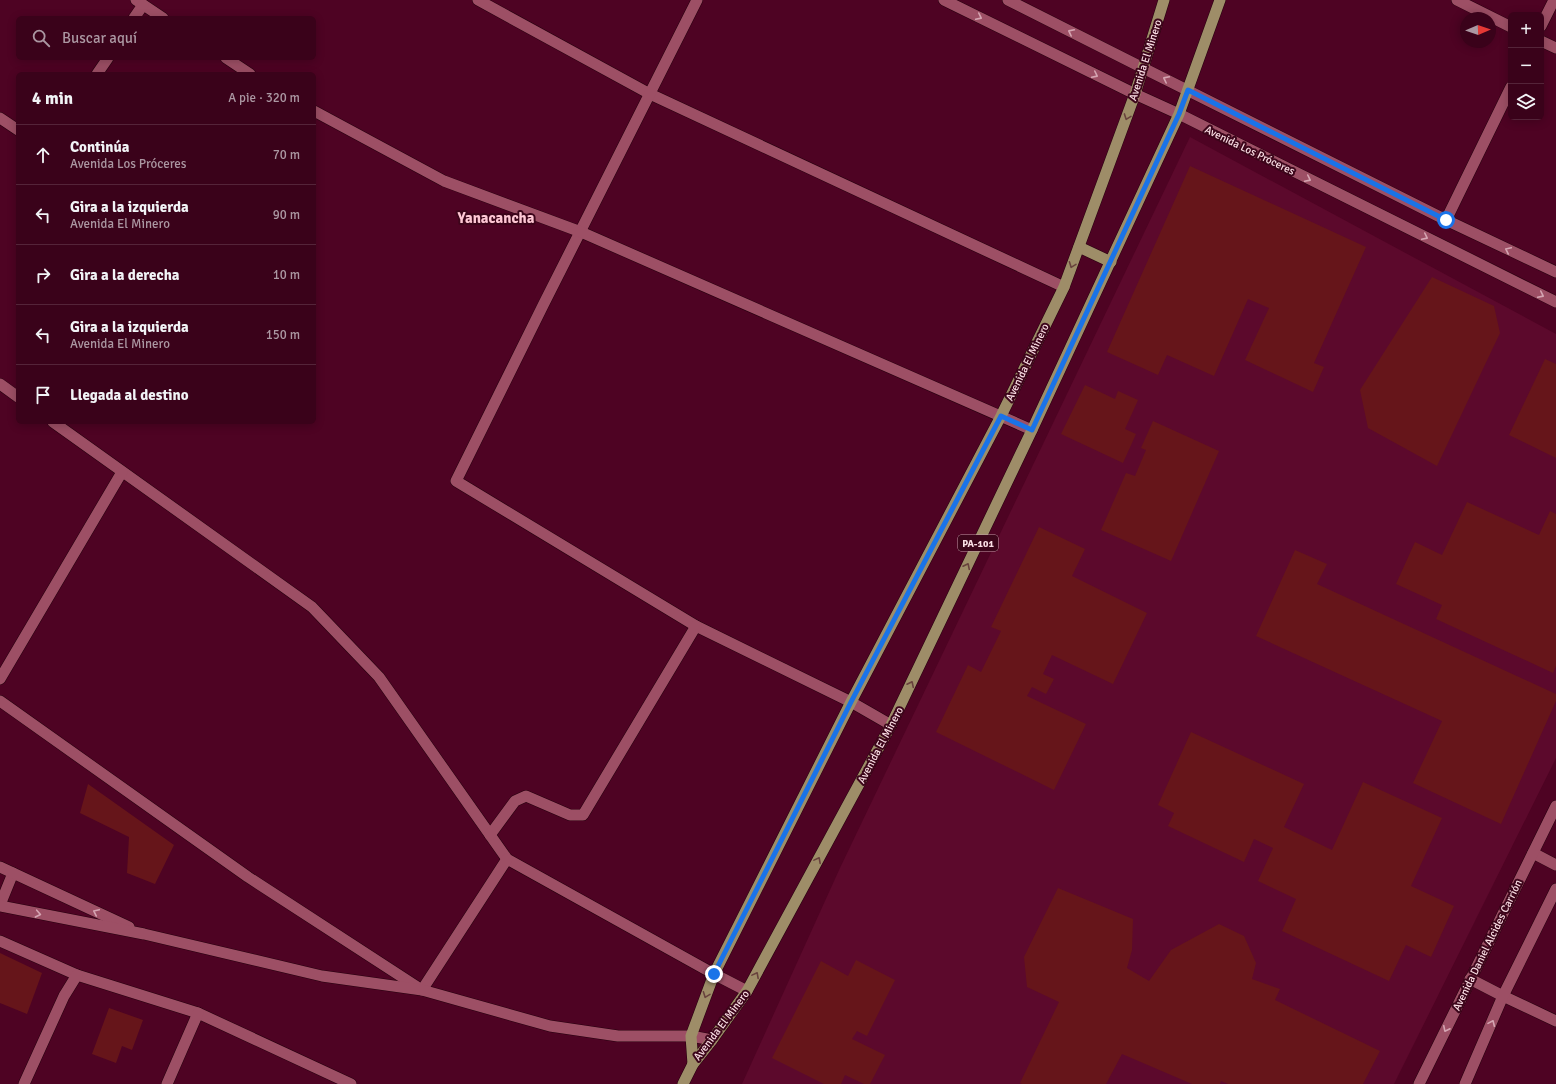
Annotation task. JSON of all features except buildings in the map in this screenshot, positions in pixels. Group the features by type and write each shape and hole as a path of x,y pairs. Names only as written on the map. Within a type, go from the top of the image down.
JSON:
{"main road":[{"name":"Avenida El Minero","path":"693,1064 691,1036 714,974 851,702 1001,416 1064,287 1135,94 1164,0"},
{"name":"Avenida El Minero","path":"693,1064 747,991 891,726 1032,430 1179,114 1220,0"},
{"path":"1079,246 1111,262"},
{"name":"PA-101","path":"683,1084 693,1064"}],"street":[{"path":"478,0 650,94 1064,287"},
{"path":"697,0 456,481 696,626 851,702 891,726"},
{"name":"Avenida Los Próceres","path":"944,0 1135,94 1179,114 1556,302"},
{"path":"1008,0 1446,220 1556,272"},
{"path":"1457,0 1508,26"},
{"path":"1544,20 1554,0"},
{"path":"135,16 139,2 160,16"},
{"path":"1544,42 1556,48"},
{"path":"98,72 107,60"},
{"path":"229,60 247,72"},
{"path":"1446,220 1508,93"},
{"path":"316,112 444,181 581,232 1032,430"},
{"path":"0,118 16,129"},
{"path":"0,384 16,396"},
{"path":"56,424 312,607 378,676 507,859 747,991"},
{"path":"0,679 122,472"},
{"path":"490,835 515,801 526,796 570,815 583,815 696,626"},
{"path":"0,701 248,877 422,990"},
{"name":"Avenida Daniel Alcides Carrión","path":"1419,1084 1556,806"},
{"path":"1533,853 1556,865"},
{"path":"422,990 507,859"},
{"path":"0,867 144,934"},
{"path":"13,873 0,906 144,934 322,976 422,990 550,1026 618,1036 691,1036 712,1040"},
{"path":"1465,1084 1503,996 1556,889"},
{"path":"0,941 77,975 198,1014 351,1084"},
{"path":"24,1084 64,996 77,975"},
{"path":"1470,979 1556,1021"},
{"path":"167,1084 198,1014"}],"shaded area":[{"path":"1190,137 1556,334 1556,758 1394,1084 742,1084 840,868"}],"district":[{"name":"Yanacancha","path":"496,218"}],"route":[{"path":"714,974 851,702 1001,416 1032,430 1179,114 1188,90 1446,220"}]}
